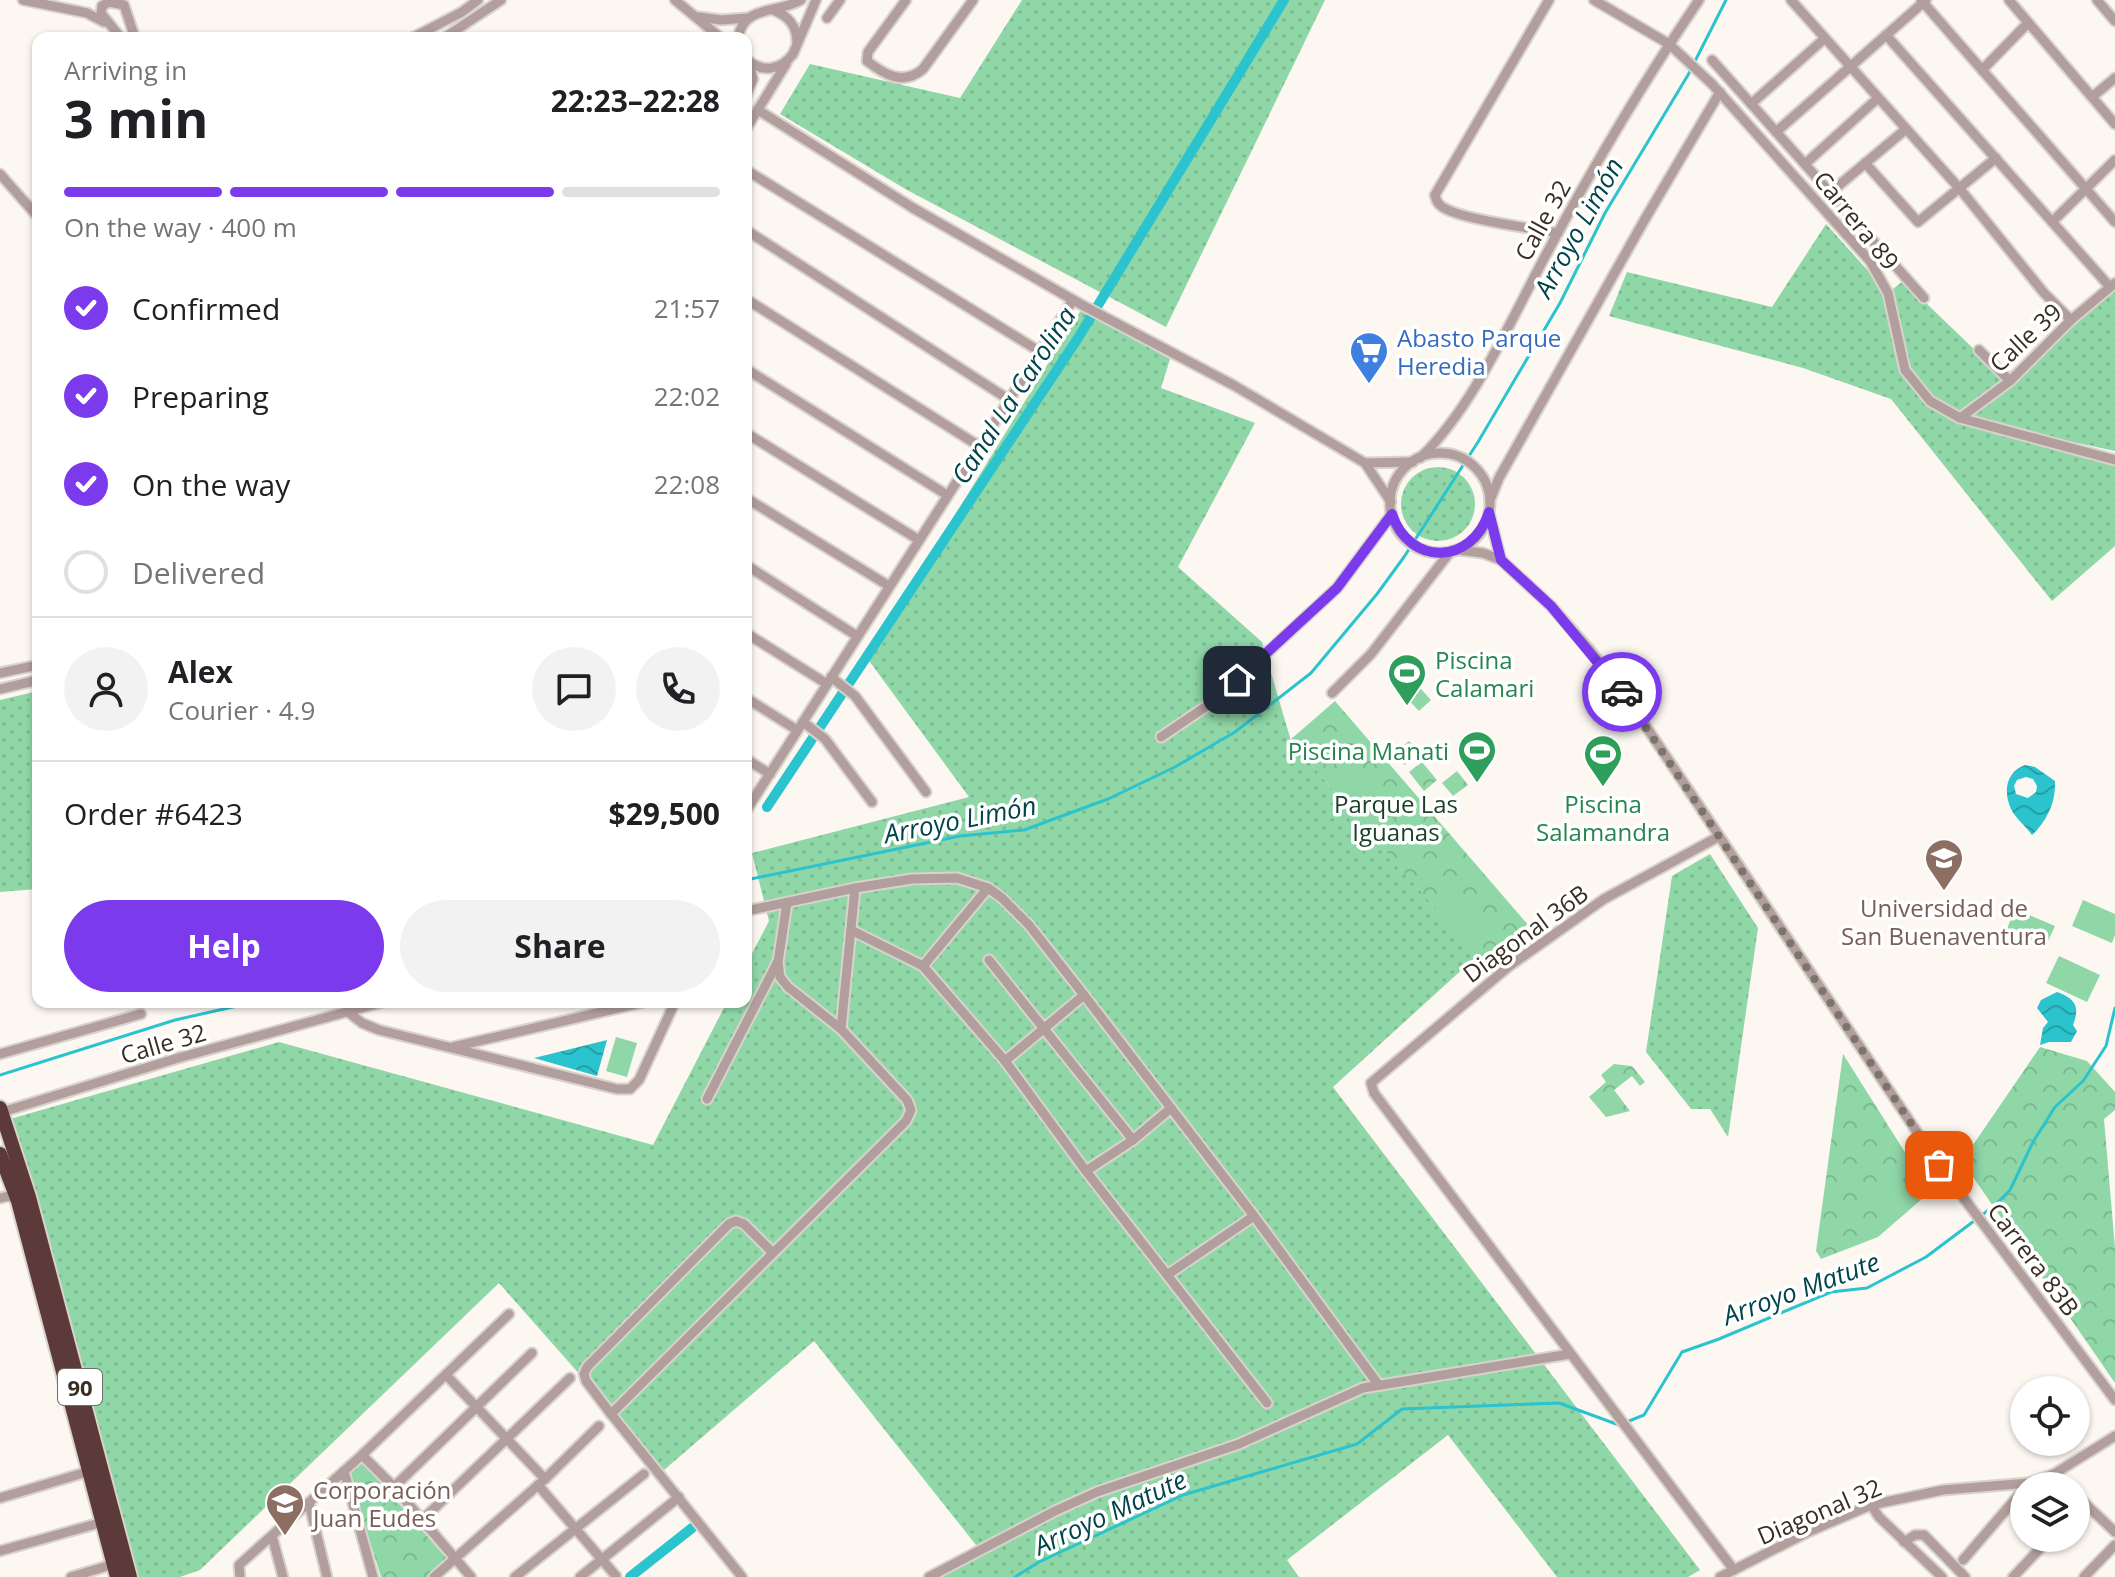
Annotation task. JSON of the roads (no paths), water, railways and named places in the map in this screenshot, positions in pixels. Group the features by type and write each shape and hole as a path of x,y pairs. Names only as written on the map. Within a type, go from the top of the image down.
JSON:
{"highway":[{"name":"90","path":"1,1110 29,1197 130,1577"},
{"name":"90","path":"0,1154 18,1201 116,1570"}],"street":[{"path":"23,0 87,13 108,23"},
{"path":"424,32 478,0"},
{"path":"453,32 501,0"},
{"path":"675,0 714,32"},
{"path":"740,32 747,18 755,13 788,7 801,0"},
{"path":"752,120 796,46 816,0"},
{"path":"827,18 840,0"},
{"path":"906,0 868,52 867,61 880,71 904,79 913,78 923,69 973,0"},
{"path":"1549,0 1435,195 1437,204 1466,215 1558,233"},
{"name":"Carrera 89","path":"1594,0 1671,47 1712,84 1870,261 1888,293 1905,370 1930,401 1960,418 2115,460"},
{"name":"Calle 32","path":"1416,460 1449,426 1558,233 1699,0"},
{"path":"1791,0 1960,189 2044,293 2071,320"},
{"path":"2009,0 2115,124"},
{"path":"2097,0 2115,21"},
{"path":"1776,132 1923,1 2115,222"},
{"path":"87,13 104,3 123,2 133,32"},
{"path":"104,3 101,13 116,32"},
{"path":"773,10 789,19 797,36 796,46"},
{"path":"696,16 721,20 747,18"},
{"path":"1982,70 2028,23"},
{"path":"1886,35 2112,285"},
{"path":"1751,104 1824,39"},
{"path":"1712,60 1924,298"},
{"path":"752,63 768,69 787,62"},
{"path":"2092,97 2115,78"},
{"path":"1490,500 1499,478 1631,243 1720,92"},
{"path":"1805,164 1878,98"},
{"path":"758,110 913,208 1077,303 1235,386 1365,463 1391,502"},
{"path":"1831,192 1906,129"},
{"path":"1865,163 1918,222 1996,158"},
{"path":"2052,222 2115,160"},
{"path":"0,174 32,210"},
{"path":"752,174 1039,351"},
{"path":"752,234 1008,399"},
{"name":"Calle 39","path":"1960,418 2010,381 2071,320 2112,285"},
{"path":"752,303 979,446"},
{"path":"752,802 1039,351 1077,303"},
{"path":"1979,350 2010,381"},
{"path":"752,373 947,495"},
{"path":"752,437 919,540"},
{"path":"1365,463 1416,460 1431,454 1454,455 1472,465 1487,485 1489,512 1501,560"},
{"path":"1416,460 1397,479 1391,502 1392,514 1403,536 1412,544 1434,553 1454,551"},
{"path":"752,502 889,586"},
{"path":"1332,693 1371,654 1454,551 1478,535 1489,512"},
{"path":"1161,737 1217,699 1337,588 1392,514"},
{"name":"Carrera 83B","path":"1454,551 1483,553 1501,560 1551,606 1589,649 1627,698 1960,1193 2115,1400"},
{"path":"752,569 857,636"},
{"path":"752,636 855,696 926,792"},
{"path":"0,673 32,666"},
{"path":"0,689 32,681"},
{"path":"752,701 814,730 825,739 872,802"},
{"path":"752,763 770,774"},
{"name":"Diagonal 36B","path":"1570,1354 1374,1093 1371,1083 1508,967 1604,899 1718,837"},
{"path":"752,910 912,879 957,878 988,888 1002,898 1029,925 1084,995 1378,1384"},
{"path":"841,1029 855,888"},
{"path":"923,966 988,888"},
{"path":"611,1414 906,1121 911,1110 907,1100 841,1029 788,987 780,977 778,962 787,903"},
{"path":"851,930 923,966 1005,1061 1086,1171 1267,1403"},
{"path":"989,960 1133,1140"},
{"path":"707,1099 778,962"},
{"path":"1005,1061 1084,995"},
{"name":"Calle 32","path":"1,1110 362,1008"},
{"path":"451,1047 618,1008"},
{"path":"348,1012 362,1023 379,1030 617,1089 630,1089 639,1080 672,1008"},
{"name":"Calle 32","path":"0,1054 141,1014"},
{"path":"1086,1171 1133,1140 1171,1108"},
{"path":"0,1198 9,1196 18,1201"},
{"path":"1167,1275 1254,1216"},
{"path":"742,1577 611,1414 584,1374 587,1367 729,1224 736,1221 744,1224 772,1252"},
{"path":"240,1577 239,1565 362,1455 509,1314"},
{"path":"394,1487 532,1353"},
{"path":"929,1577 1097,1492 1239,1444 1363,1388 1570,1354 1734,1570"},
{"path":"446,1375 507,1438 616,1576"},
{"path":"422,1520 570,1378"},
{"path":"434,1577 542,1482 599,1426"},
{"name":"Diagonal 32","path":"2057,1472 2115,1436"},
{"path":"362,1455 394,1487 471,1577"},
{"path":"0,1498 90,1471"},
{"path":"344,1471 373,1577"},
{"path":"515,1577 644,1474"},
{"name":"Diagonal 32","path":"1720,1577 1808,1532 1871,1505 1943,1490 2010,1487"},
{"path":"580,1577 679,1497"},
{"path":"309,1503 327,1577"},
{"path":"1871,1505 1904,1542 1942,1577"},
{"path":"1963,1560 2010,1505"},
{"path":"2090,1508 2115,1532"},
{"path":"0,1551 103,1522"},
{"path":"1904,1542 1915,1535 1924,1535 1965,1577"},
{"path":"272,1536 283,1577"},
{"path":"2084,1577 2115,1545"},
{"path":"2013,1577 2037,1552"},
{"path":"71,1577 116,1570"}],"water":[{"path":"2025,765 2035,767 2055,781 2050,811 2032,835 2013,812 2007,796 2010,777","holes":["2026,777 2033,779 2036,792 2028,798 2016,794 2014,786 2017,780"]},
{"path":"2057,992 2075,1004 2073,1025 2077,1031 2071,1042 2040,1045 2043,1028 2048,1022 2037,1008 2041,1000"},
{"path":"607,1040 597,1076 534,1058"}],"waterway":[{"name":"Canal La Carolina","path":"767,807 1078,338 1284,0"},
{"name":"Arroyo Limón","path":"752,879 960,836 1024,830 1108,799 1175,767 1235,732 1311,673 1404,557 1478,442 1560,303 1605,213 1688,75 1726,0"},
{"name":"Arroyo Limón","path":"0,1075 175,1020 228,1008"},
{"name":"Arroyo Matute","path":"1015,1577 1039,1562 1183,1495 1357,1444 1402,1409 1559,1403 1619,1425 1644,1415 1682,1352 1831,1292 1867,1288 1926,1257 1994,1206 2010,1190 2033,1142 2055,1107 2083,1081 2106,1046 2115,1008"},
{"path":"630,1577 692,1528"}],"place":[{"name":"Abasto Parque Heredia","path":"1369,385"},
{"name":"Piscina Calamari","path":"1407,707"},
{"name":"Piscina Manati","path":"1477,784"},
{"name":"Piscina Salamandra","path":"1603,788"},
{"name":"Universidad de San Buenaventura","path":"1944,892"},
{"name":"Corporación Juan Eudes","path":"285,1537"}],"park label":[{"name":"Parque Las Iguanas","path":"1396,817"}]}
